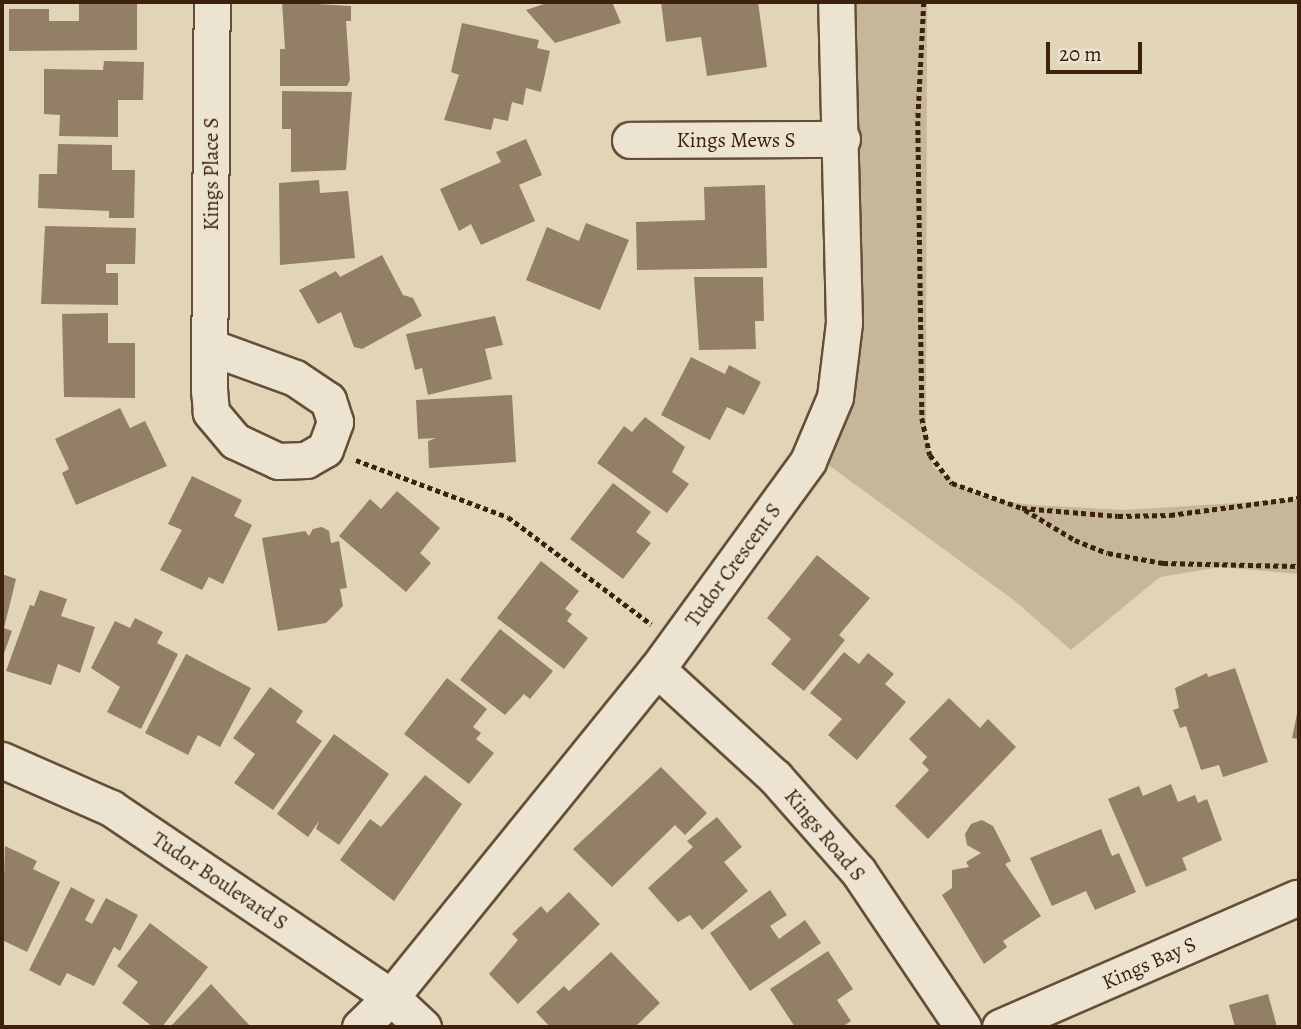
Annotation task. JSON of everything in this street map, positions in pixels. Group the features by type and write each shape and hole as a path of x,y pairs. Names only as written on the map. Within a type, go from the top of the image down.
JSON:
{"street":[{"name":"Kings Place S","path":"212,2 209,402 220,428 235,441 278,461 306,460 325,449"},
{"name":"Tudor Crescent S","path":"360,1027 391,997 666,656 808,461 835,397 844,323 842,139 836,2"},
{"name":"Kings Mews S","path":"630,140 842,139"},
{"path":"210,347 295,378 328,400 335,422 325,449"},
{"name":"Kings Road S","path":"666,656 858,871 963,1027"},
{"name":"Tudor Boulevard S","path":"2,760 111,807 391,997 423,1027"},
{"name":"Kings Bay S","path":"1000,1027 1297,898"}],"path":[{"path":"924,2 918,121 922,418 930,455 951,483 1022,508 1076,540 1108,553 1163,563 1299,566"},
{"path":"325,449 508,517 666,656"},
{"path":"1022,508 1170,516 1299,498"}],"shaded area":[{"path":"836,2 927,2 926,434 933,467 959,485 994,500 1033,505 1124,510 1299,499 1299,574 1220,567 1160,577 1071,650 1015,601 812,453 835,397"}],"building":[{"path":"79,2 137,2 137,50 9,51 9,9 49,9 49,21 79,21"},
{"path":"282,2 351,6 351,21 346,21 350,80 347,86 280,86 280,49 285,49"},
{"path":"550,2 612,2 621,23 555,43 526,10"},
{"path":"661,2 758,2 767,67 707,76 701,37 666,42"},
{"path":"462,23 539,40 537,48 550,51 541,92 526,88 523,105 512,102 508,121 494,118 491,130 444,120 459,75 451,72"},
{"path":"104,61 144,62 143,100 118,100 118,137 59,136 60,115 44,114 44,69 103,70"},
{"path":"282,91 352,92 346,170 291,172 291,129 282,129"},
{"path":"526,139 542,175 519,185 535,221 481,245 471,224 459,231 440,189 501,162 496,152"},
{"path":"58,144 112,145 112,170 135,170 134,218 109,218 109,211 38,208 39,174 57,174"},
{"path":"319,180 320,193 348,191 355,258 280,265 279,183"},
{"path":"765,185 767,268 637,270 636,222 705,220 704,187"},
{"path":"586,223 629,240 600,310 526,280 547,227 579,241"},
{"path":"45,226 136,228 135,264 106,264 106,273 118,273 118,305 41,304"},
{"path":"382,255 403,295 413,298 422,316 362,349 354,347 341,312 318,324 299,290 336,271 340,277"},
{"path":"694,277 763,277 764,321 755,321 756,349 699,350"},
{"path":"108,313 108,343 135,343 135,398 64,397 62,314"},
{"path":"495,316 503,345 485,349 492,379 428,395 422,368 415,370 406,334"},
{"path":"691,357 725,374 729,365 761,382 744,415 727,407 710,440 661,415"},
{"path":"512,395 516,462 429,468 428,441 436,438 418,439 416,400"},
{"path":"120,408 130,428 145,421 167,466 76,505 62,473 69,469 55,439"},
{"path":"645,417 685,447 672,472 689,484 667,513 597,463 624,426 632,432"},
{"path":"192,476 242,500 234,516 252,525 223,584 209,577 202,590 160,570 182,530 168,524"},
{"path":"613,483 651,512 636,532 651,543 623,579 570,539"},
{"path":"397,491 440,528 420,553 431,563 406,592 339,536 370,499 381,509"},
{"path":"322,527 329,531 331,543 339,541 347,588 340,589 343,606 326,623 278,631 262,538 305,531 309,536 313,529"},
{"path":"817,555 870,598 839,635 845,640 804,691 771,664 791,639 767,618"},
{"path":"541,561 579,591 565,609 572,614 567,621 588,638 564,669 497,618"},
{"path":"2,574 16,579 4,628 12,631 2,659"},
{"path":"40,590 67,599 61,616 95,627 80,673 58,664 51,685 6,671 30,605 34,606"},
{"path":"135,618 163,632 157,643 178,654 141,729 107,712 120,687 91,668 115,621 130,628"},
{"path":"500,629 553,671 530,699 524,694 505,715 460,680"},
{"path":"844,652 859,664 868,653 894,674 885,684 906,702 857,760 828,735 842,719 810,693"},
{"path":"186,654 251,688 220,747 198,735 188,755 145,733"},
{"path":"1235,668 1268,762 1223,777 1219,765 1201,770 1186,726 1180,728 1173,710 1179,708 1175,688 1207,673 1208,677"},
{"path":"447,678 487,709 473,727 481,733 476,739 494,753 469,784 404,734"},
{"path":"270,687 303,711 296,722 322,741 273,810 234,783 255,754 233,738"},
{"path":"949,698 980,728 988,719 1016,747 928,839 895,806 929,770 922,763 927,757 909,739"},
{"path":"1299,709 1299,739 1292,738"},
{"path":"334,734 389,774 339,845 316,829 319,821 308,837 277,814"},
{"path":"661,767 707,813 685,835 675,825 612,887 573,849"},
{"path":"425,775 462,804 394,901 340,860 370,819 381,827"},
{"path":"1171,784 1178,802 1195,795 1198,803 1207,799 1222,840 1182,858 1187,870 1146,887 1108,799 1139,786 1143,796"},
{"path":"717,817 742,847 724,862 748,891 702,930 690,915 678,922 648,888 693,847 687,841"},
{"path":"982,820 993,826 1011,861 1005,864 1041,916 1003,941 1007,947 984,964 942,895 952,888 952,870 969,867 966,862 981,853 967,845 965,834 971,824"},
{"path":"1101,829 1112,856 1119,853 1136,892 1095,910 1086,891 1052,906 1030,858"},
{"path":"5,846 37,861 33,869 60,882 27,952 2,940"},
{"path":"71,887 95,900 85,920 92,924 106,898 138,915 120,951 114,947 94,986 67,973 60,986 29,970"},
{"path":"770,890 787,915 770,926 779,939 805,920 821,943 750,991 710,933"},
{"path":"569,892 600,924 518,1004 489,974 518,940 512,934 541,906 547,913"},
{"path":"150,923 208,967 162,1027 153,1027 122,1003 138,982 117,966"},
{"path":"828,951 853,989 837,1000 851,1021 842,1027 795,1027 770,989"},
{"path":"611,952 660,1003 635,1027 550,1027 536,1012 564,986 569,991"},
{"path":"211,984 251,1027 170,1027"},
{"path":"1268,994 1277,1027 1235,1027 1229,1005"}]}
